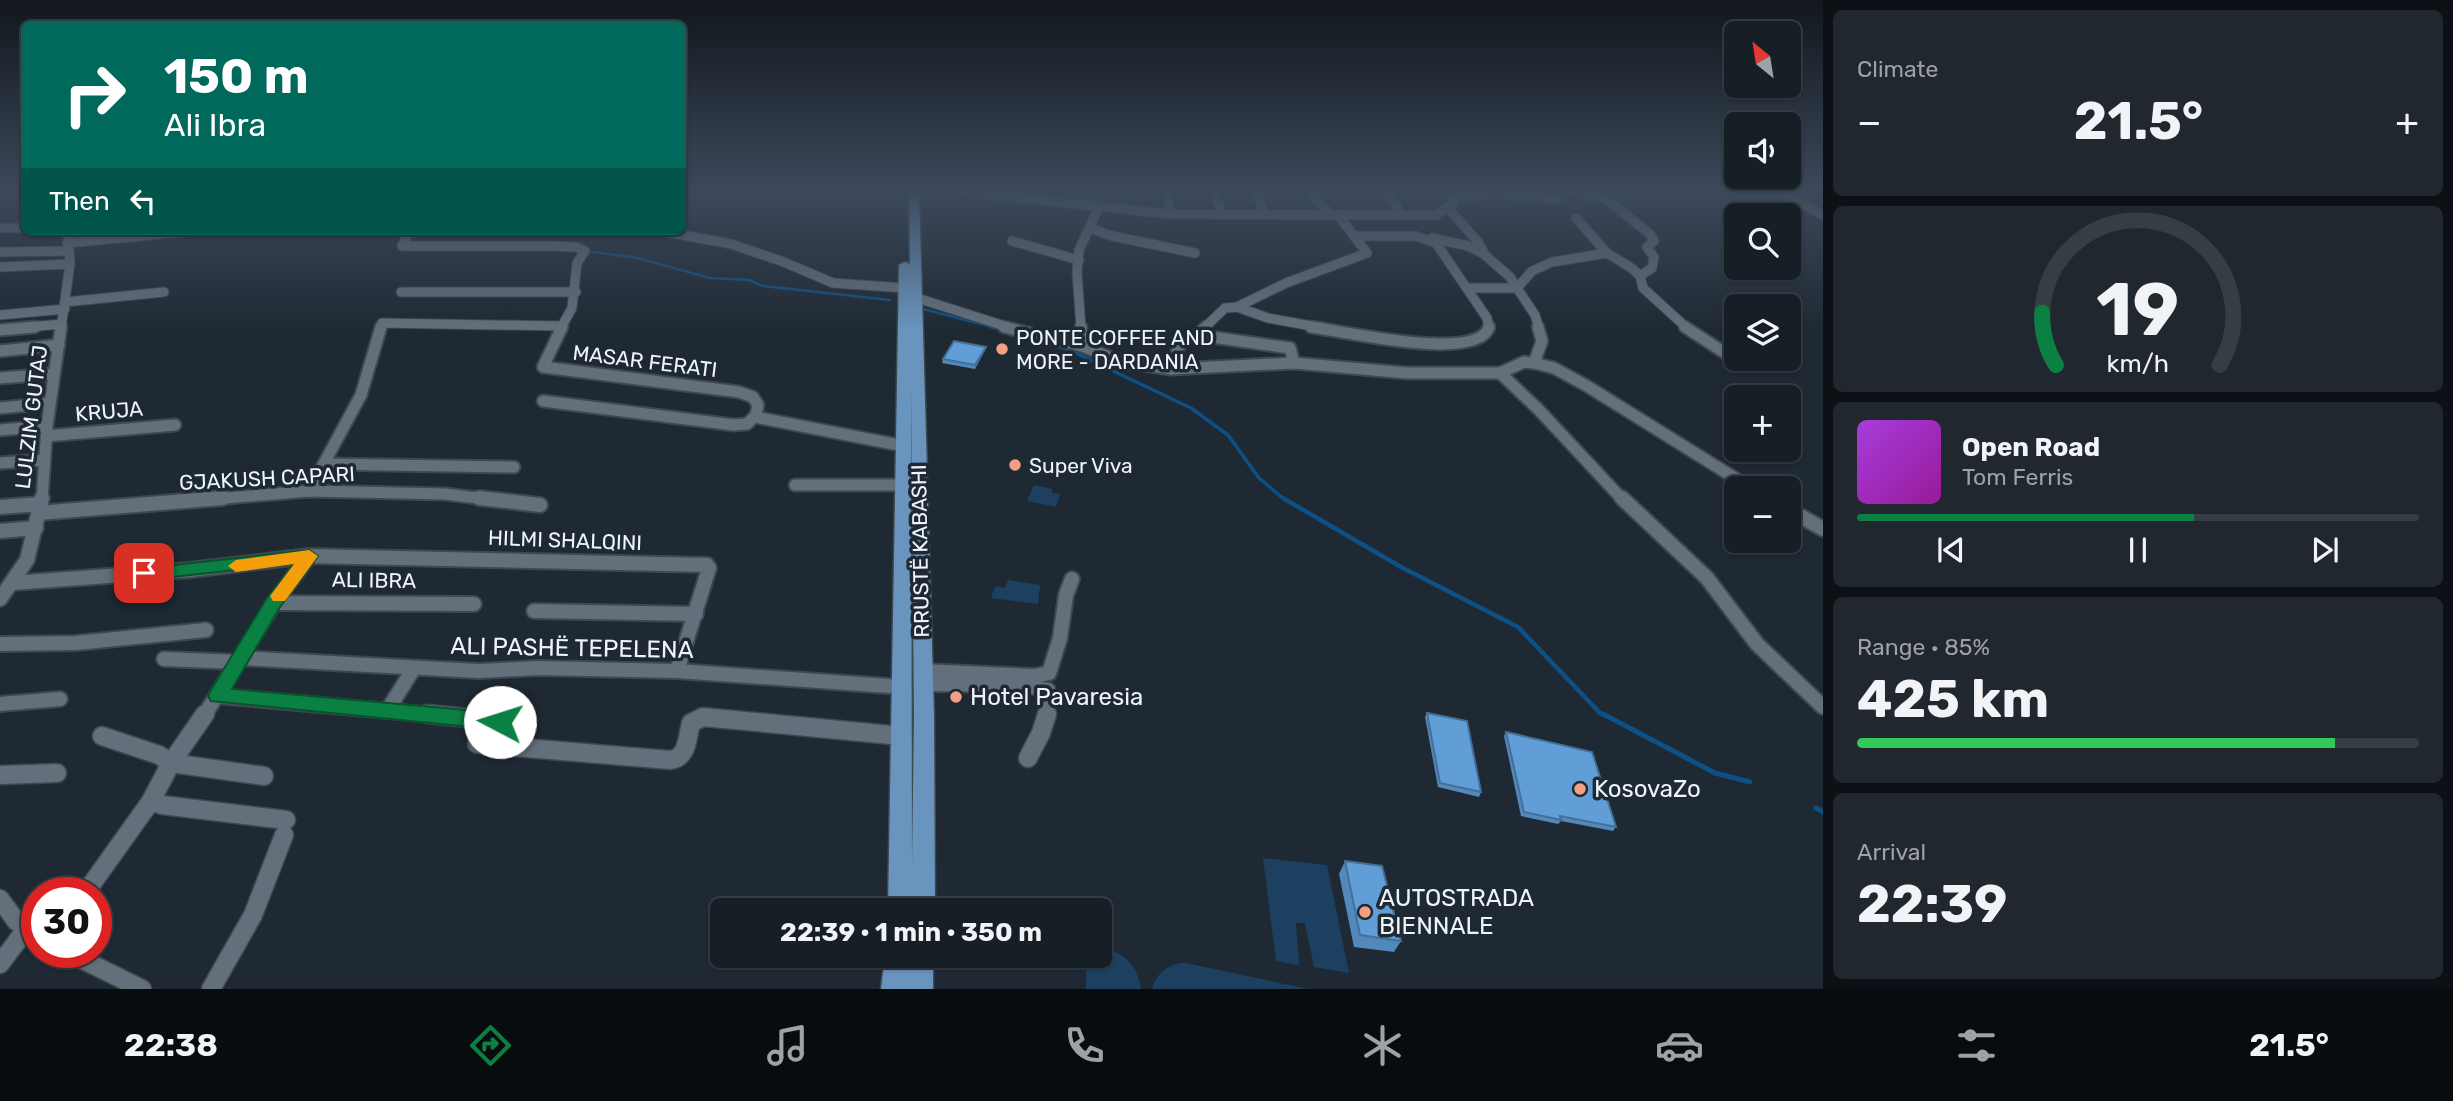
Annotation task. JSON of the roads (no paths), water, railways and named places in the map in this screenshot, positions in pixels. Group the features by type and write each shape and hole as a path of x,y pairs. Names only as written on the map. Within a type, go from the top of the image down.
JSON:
{"main road":[{"name":"RRUSTË KABASHI","path":"908,238 923,898"},
{"name":"RRUSTË KABASHI","path":"900,898 902,736 916,681 904,485 914,238"},
{"path":"894,989 896,968"},
{"path":"919,989 920,968"}],"street":[{"path":"0,252 111,238"},
{"path":"406,238 402,246 406,247 549,246 582,249 586,253 577,263 576,292 572,308 562,326"},
{"path":"700,238 732,244 833,283 911,293 998,325 1082,346 1122,362 1171,369 1294,363 1407,373 1500,373 1524,362 1534,363 1554,368 1587,386 1732,476"},
{"path":"1082,346 1077,272 1083,238"},
{"path":"1123,238 1195,253"},
{"path":"1171,369 1180,344 1197,335 1225,308 1237,307 1286,283 1367,253 1357,238"},
{"path":"1237,307 1273,318 1393,339 1443,345 1469,342 1483,337 1489,329 1487,317 1436,243 1422,238"},
{"path":"1427,238 1468,246 1485,255 1510,277 1535,315 1542,341 1534,363"},
{"path":"1475,238 1485,255"},
{"path":"1594,238 1607,253 1640,276 1643,288 1685,327 1724,352"},
{"path":"1640,276 1652,268 1654,257 1647,247 1654,241 1652,238"},
{"path":"1013,240 1079,260"},
{"name":"LULZIM GUTAJ","path":"0,599 27,560 45,480 43,460 70,264 67,242"},
{"path":"1468,288 1517,288 1532,271 1552,262 1607,253"},
{"path":"0,267 70,264"},
{"path":"0,315 164,292"},
{"path":"401,292 576,292"},
{"name":"MASAR FERATI","path":"324,464 361,395 382,323 562,326 544,367 739,392 753,397 758,405 756,415"},
{"path":"0,330 62,324"},
{"path":"1197,335 1290,348 1294,363"},
{"path":"0,351 59,345"},
{"path":"1500,373 1612,489 1707,578 1757,644 1823,707"},
{"path":"0,378 54,374"},
{"path":"543,401 734,425 747,424 756,415 760,418 904,446"},
{"path":"0,408 50,403"},
{"name":"KRUJA","path":"47,431 174,425"},
{"path":"0,430 47,431"},
{"path":"0,463 43,460"},
{"path":"309,491 324,464 514,467"},
{"path":"795,485 904,485"},
{"name":"GJAKUSH CAPARI","path":"0,507 39,508 309,491 445,494 540,505"},
{"path":"1801,516 1823,529"},
{"path":"0,531 36,527"},
{"path":"12,583 190,570 309,556"},
{"name":"ALI IBRA","path":"97,877 150,801 274,603 309,556"},
{"name":"HILMI SHALQINI","path":"309,556 703,564 709,568 677,671"},
{"path":"916,681 1035,676 1049,673 1060,638 1066,595 1072,579"},
{"name":"ALI IBRA","path":"274,603 474,604"},
{"path":"534,611 696,614"},
{"path":"0,644 76,643 206,630"},
{"name":"ALI PASHË TEPELENA","path":"164,659 478,671 539,668 677,671 1022,685 1048,690 1046,726 1028,758"},
{"path":"387,711 414,668"},
{"path":"218,696 500,722"},
{"path":"0,704 60,699"},
{"path":"477,744 678,760 684,752 691,723 703,717 902,736"},
{"path":"102,736 159,755 172,763 264,776"},
{"path":"0,775 57,773"},
{"path":"150,801 285,828 265,891 225,968 211,989"},
{"path":"0,899 21,923"},
{"path":"0,964 21,942"},
{"path":"99,968 142,989"}],"waterway":[{"path":"586,251 638,258 710,278 749,280 763,286 890,300"},
{"path":"923,309 996,328 991,327"},
{"path":"1047,343 1069,350 1191,408 1228,435 1259,478 1285,500"},
{"path":"1283,498 1401,567 1518,627 1600,713 1606,716"},
{"path":"1603,714 1715,773 1750,782"},
{"path":"1816,808 1823,812"}],"place":[{"name":"PONTE COFFEE AND MORE - DARDANIA","path":"1002,349"},
{"name":"Super Viva","path":"1015,465"},
{"name":"Hotel Pavaresia","path":"956,697"},
{"name":"KosovaZo","path":"1580,789"},
{"name":"AUTOSTRADA BIENNALE","path":"1365,912"}]}
